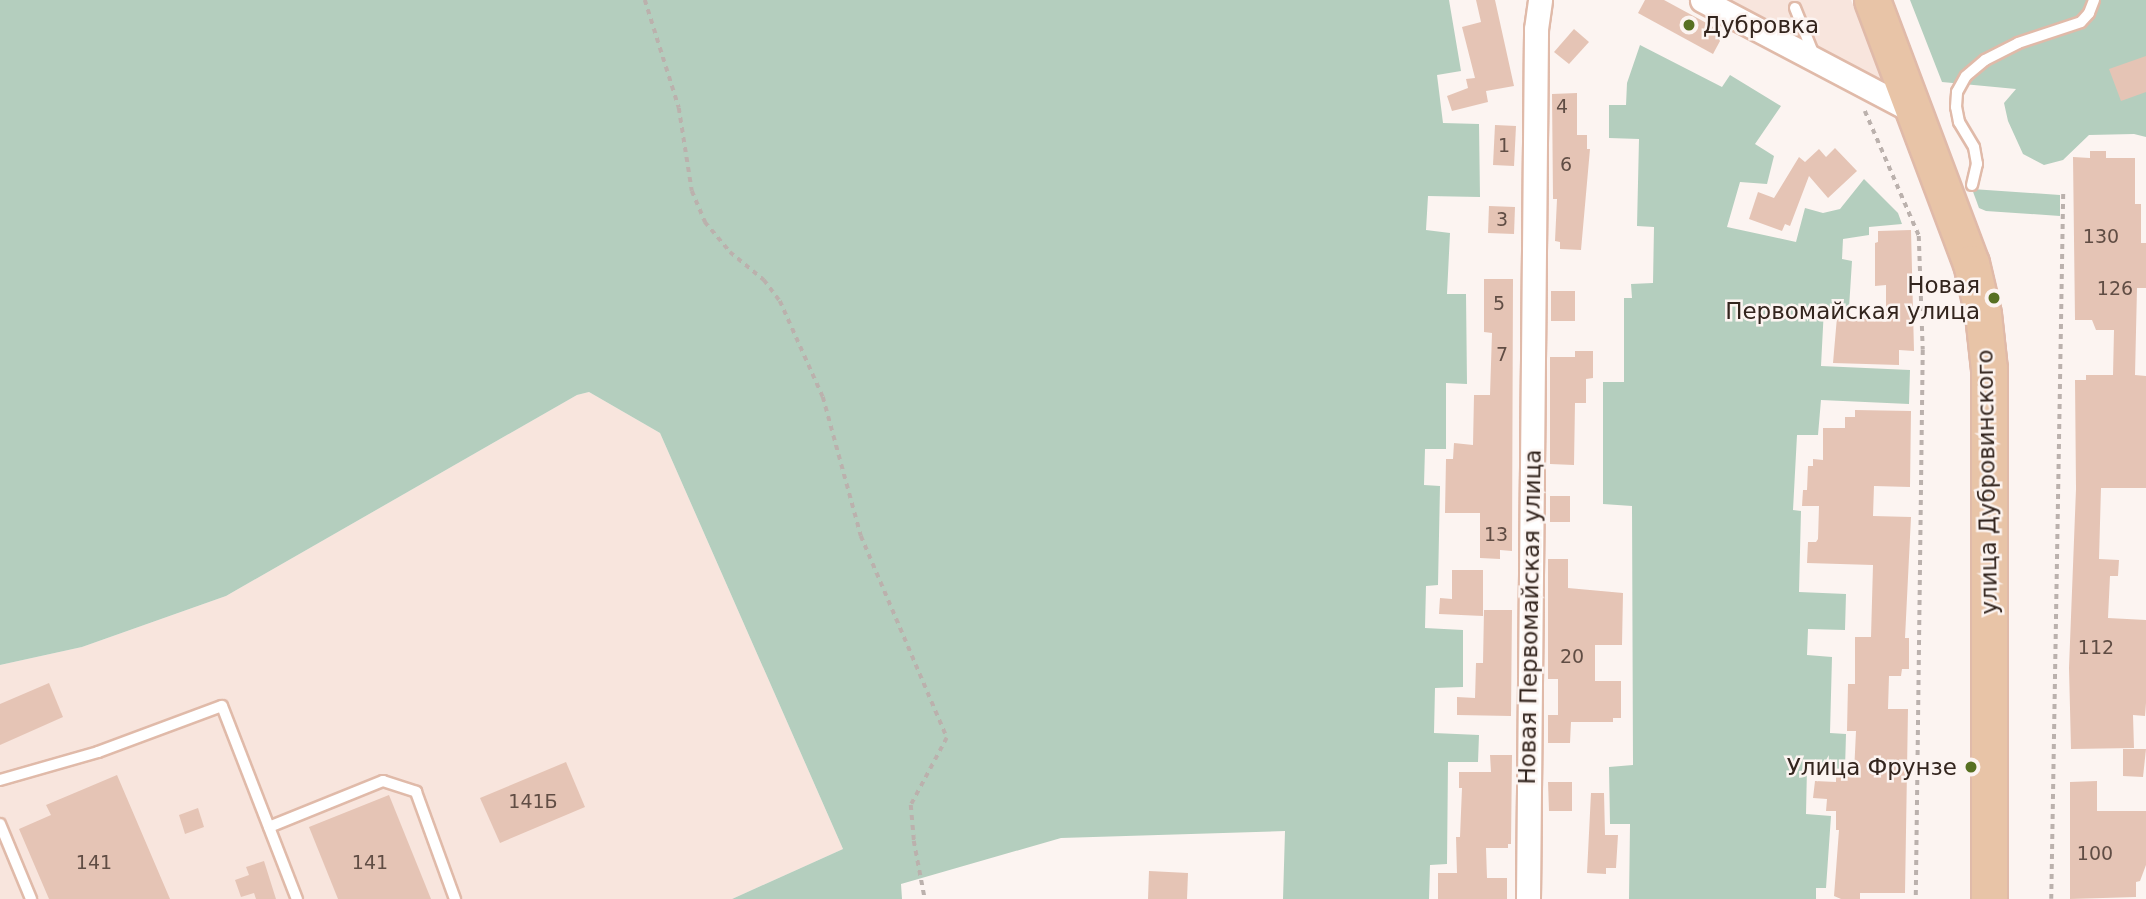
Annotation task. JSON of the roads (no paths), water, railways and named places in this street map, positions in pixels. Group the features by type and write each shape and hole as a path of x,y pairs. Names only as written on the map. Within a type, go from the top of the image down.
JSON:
{"main road":[{"name":"улица Дубровинского","path":"1872,0 1971,263 1983,314 1989,369 1989,899"}],"street":[{"name":"Новая Первомайская улица","path":"1528,899 1536,29 1540,0"},
{"path":"1702,0 1818,64 1916,113"}],"lane":[{"path":"1972,185 1977,164 1974,147 1959,122 1956,107 1957,92 1966,76 1985,60 2018,43 2081,22 2089,13 2094,0"},
{"path":"1795,8 1818,64"},
{"path":"0,780 97,752 222,706 297,899"},
{"path":"269,827 383,781 416,792 455,899"},
{"path":"0,824 31,899"}],"place":[{"name":"Дубровка","path":"1689,25"},
{"name":"Новая Первомайская улица","path":"1994,298"},
{"name":"Улица Фрунзе","path":"1971,767"}]}
